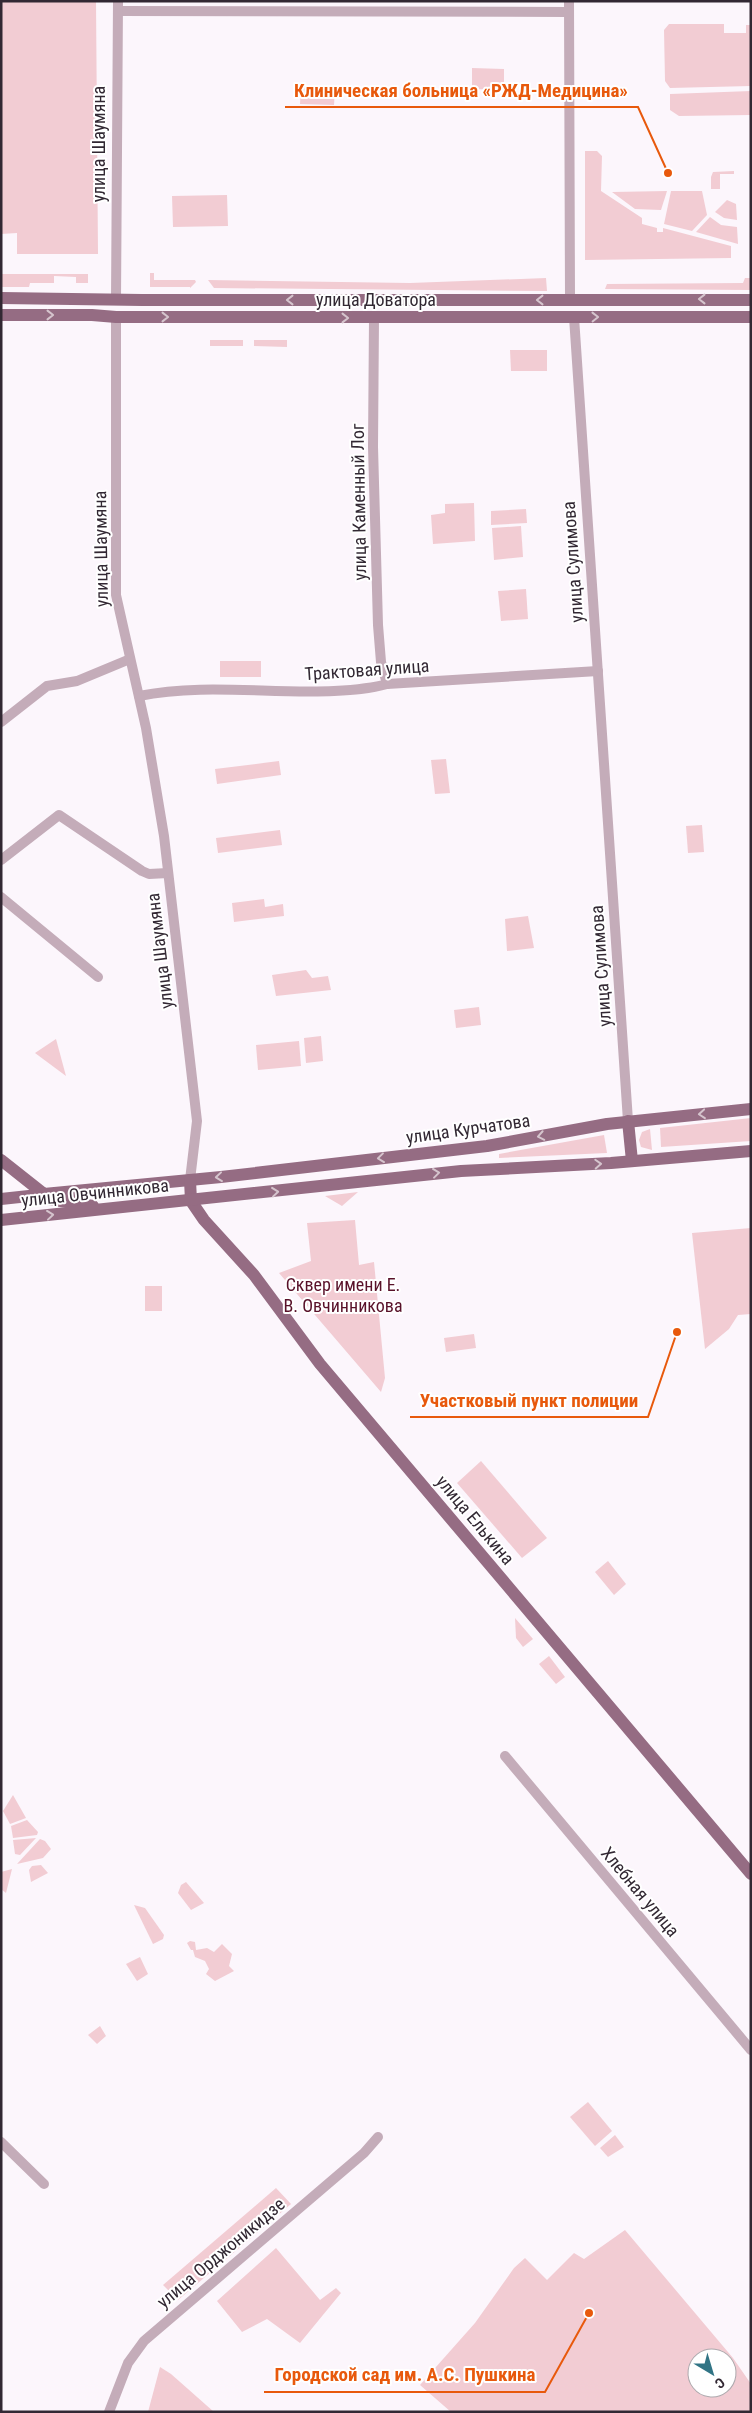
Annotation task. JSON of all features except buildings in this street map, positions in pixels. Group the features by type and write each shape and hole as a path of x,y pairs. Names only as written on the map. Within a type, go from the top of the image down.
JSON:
{"main road":[{"name":"улица Доватора","path":"1,298 116,300 751,300"},
{"name":"улица Шаумяна","path":"116,300 116,317"},
{"name":"улица Сулимова","path":"570,300 574,317"},
{"name":"улица Доватора","path":"1,315 374,318 751,317"},
{"name":"улица Курчатова","path":"190,1180 487,1146 628,1121 751,1109"},
{"path":"628,1121 632,1161"},
{"path":"192,1201 461,1170 632,1161 751,1151"},
{"name":"улица Овчинникова","path":"1,1160 44,1194 190,1180"},
{"name":"улица Елькина","path":"190,1180 192,1201 204,1220 254,1275 320,1364 751,1874"},
{"name":"улица Овчинникова","path":"1,1199 29,1196 110,1209"},
{"name":"улица Овчинникова","path":"1,1220 192,1201"}],"street":[{"path":"118,6 569,6"},
{"name":"улица Шаумяна","path":"116,300 118,6"},
{"name":"улица Сулимова","path":"569,6 570,300"},
{"name":"улица Шаумяна","path":"116,317 116,595 153,767 168,873 197,1121 190,1180"},
{"name":"улица Сулимова","path":"574,317 628,1121"},
{"name":"улица Каменный Лог","path":"374,318 373,446 378,626 381,662 387,684"},
{"path":"1,722 47,686 77,681 130,659"},
{"name":"Трактовая улица","path":"139,696 186,690 316,692 363,689 387,684 598,671"},
{"path":"1,860 59,815 142,871 149,874 168,873"},
{"path":"1,897 98,977"},
{"name":"Хлебная улица","path":"505,1756 751,2050"},
{"name":"улица Орджоникидзе","path":"109,2412 128,2362 144,2341 364,2153 378,2137"},
{"path":"1,2142 44,2184"}],"green space":[{"path":"1,1 96,1 98,254 17,254 17,233 1,234"},
{"path":"669,24 724,24 724,33 746,33 746,25 751,25 751,86 670,88 665,81 664,30"},
{"path":"472,68 504,69 504,90 472,89"},
{"path":"301,86 335,87 334,105 300,104"},
{"path":"751,91 751,115 679,116 670,110 670,94"},
{"path":"585,151 597,151 602,156 601,191 642,218 642,224 657,228 657,232 663,232 663,228 731,246 731,258 585,260"},
{"path":"734,171 734,174 720,174 720,189 711,189 713,172"},
{"path":"667,191 661,210 635,209 612,192"},
{"path":"671,191 702,191 707,215 692,231 664,224"},
{"path":"227,195 228,226 173,227 172,196"},
{"path":"727,200 736,204 737,220 724,218 715,212"},
{"path":"710,217 721,225 737,227 738,244 696,232"},
{"path":"150,273 154,273 154,280 195,280 196,282 190,288 150,287"},
{"path":"1,274 88,274 88,283 76,283 76,277 54,276 54,283 30,283 29,287 1,287"},
{"path":"546,278 547,291 214,288 208,280 410,283"},
{"path":"745,278 751,278 751,290 605,289 607,284 743,283"},
{"path":"210,340 243,340 243,346 210,346"},
{"path":"254,340 287,340 287,347 254,346"},
{"path":"510,350 547,350 547,371 511,371"},
{"path":"474,503 475,541 433,544 431,515 445,513 445,504"},
{"path":"526,509 527,523 491,525 491,511"},
{"path":"521,526 523,557 494,560 492,528"},
{"path":"526,589 528,619 501,621 498,591"},
{"path":"220,661 261,661 261,677 220,677"},
{"path":"446,759 450,793 435,794 431,760"},
{"path":"279,761 281,775 217,784 215,769"},
{"path":"702,825 704,852 688,853 686,826"},
{"path":"280,830 282,845 218,853 216,838"},
{"path":"264,899 265,907 283,904 284,916 234,922 232,903"},
{"path":"528,916 534,948 507,951 505,919"},
{"path":"306,970 312,978 328,976 331,990 276,996 272,975"},
{"path":"479,1007 481,1025 456,1028 454,1010"},
{"path":"321,1036 323,1061 306,1063 304,1038"},
{"path":"56,1039 66,1076 35,1053"},
{"path":"299,1041 301,1066 258,1070 256,1045"},
{"path":"751,1118 751,1141 661,1147 660,1128"},
{"path":"650,1129 652,1150 641,1147 639,1140 642,1132"},
{"path":"604,1135 607,1153 499,1158 499,1154"},
{"path":"358,1192 342,1206 325,1196"},
{"name":"Сквер имени Е. В. Овчинникова","path":"355,1220 359,1265 374,1262 385,1378 381,1392 279,1273 311,1261 307,1223"},
{"path":"751,1228 751,1314 738,1315 729,1329 705,1349 692,1233"},
{"path":"145,1286 162,1286 162,1311 145,1311"},
{"path":"474,1334 476,1348 446,1352 444,1338"},
{"path":"481,1461 547,1538 522,1558 457,1483"},
{"path":"608,1561 626,1584 614,1595 595,1572"},
{"path":"515,1618 533,1639 523,1647 516,1638"},
{"path":"549,1656 565,1677 556,1684 539,1664"},
{"path":"13,1795 26,1818 10,1824 3,1811"},
{"path":"27,1820 38,1832 37,1835 13,1838 11,1826"},
{"path":"36,1838 20,1855 15,1854 13,1840"},
{"path":"40,1839 45,1841 51,1849 43,1858 17,1864"},
{"path":"41,1865 48,1873 31,1882 29,1870 32,1866"},
{"path":"12,1869 6,1893 1,1889 1,1872"},
{"path":"186,1882 204,1903 191,1910 178,1893 181,1885"},
{"path":"134,1905 145,1908 164,1935 163,1939 153,1944"},
{"path":"190,1941 195,1942 196,1950 207,1948 214,1952 222,1944 232,1954 229,1966 234,1971 215,1981 206,1974 209,1969 205,1961 195,1957 193,1950 191,1950 187,1943"},
{"path":"140,1957 148,1974 137,1981 126,1964"},
{"path":"100,2026 106,2036 97,2044 88,2035"},
{"path":"588,2102 612,2131 595,2146 570,2117"},
{"path":"615,2135 624,2147 608,2157 600,2148"},
{"path":"276,2188 291,2204 178,2300 163,2285"},
{"path":"625,2230 725,2348 687,2348 687,2398 737,2398 737,2364 751,2384 751,2412 451,2412 420,2385 475,2323 514,2268 525,2258 547,2280 574,2253 584,2259"},
{"path":"276,2248 320,2300 336,2288 341,2293 300,2343 267,2319 242,2332 217,2301"},
{"path":"160,2367 171,2374 214,2412 148,2412"}],"place":[{"name":"Клиническая больница «РЖД-Медицина»","path":"668,173"},
{"name":"Участковый пункт полиции","path":"677,1332"},
{"name":"Городской сад им. А.С. Пушкина","path":"589,2313"}]}
